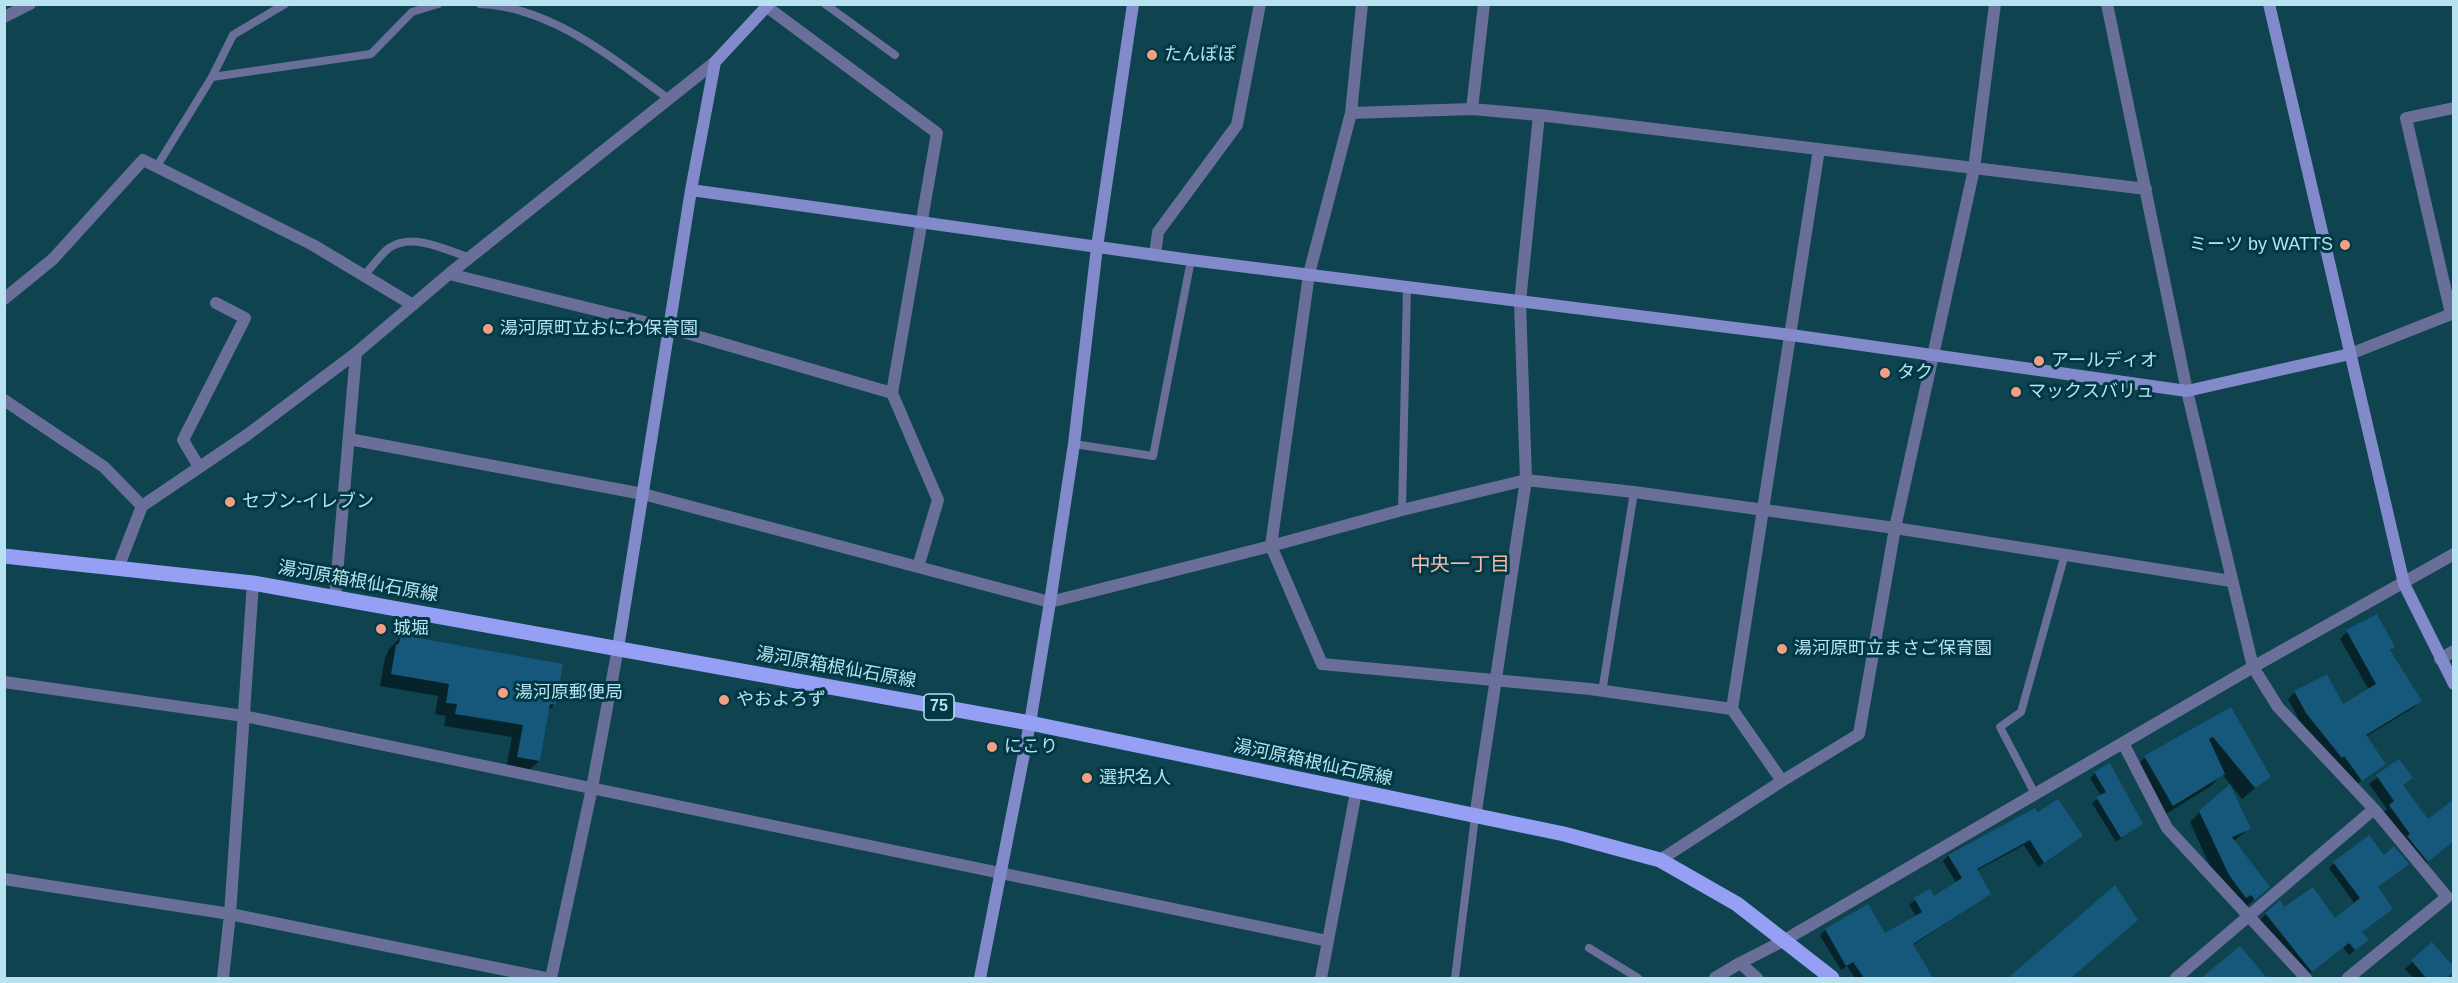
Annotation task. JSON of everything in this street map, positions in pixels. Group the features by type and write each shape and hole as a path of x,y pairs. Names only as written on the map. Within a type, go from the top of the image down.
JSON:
{"main road":[{"name":"湯河原箱根仙石原線","path":"4,556 253,582 1030,723 1564,834 1660,860 1737,904 1832,978"}],"street":[{"path":"4,17 30,4"},
{"path":"980,978 1030,723 1050,602 1074,444 1098,248 1133,4"},
{"path":"1155,255 1158,232 1237,125 1260,4"},
{"path":"1362,4 1351,113 1309,274 1271,546 1322,664 1590,689 1732,709"},
{"path":"1473,110 1484,4"},
{"path":"1660,860 1782,781 1859,735 1895,528 1935,355 1974,169 1995,4"},
{"path":"2107,4 2187,391 2253,667 2277,707 2374,809 2447,897 2349,978"},
{"path":"2269,4 2404,584 2454,684"},
{"path":"118,568 142,506 247,435 356,353 449,274 715,62 768,6 937,133 892,393 938,500 918,567"},
{"path":"551,978 592,789 618,648 691,190 715,62"},
{"path":"691,190 1098,248 1791,335 2187,391 2350,354 2452,313 2406,118 2454,108"},
{"path":"1351,113 1473,110 1539,115 2146,189"},
{"path":"1475,817 1526,480 1520,302 1539,115"},
{"path":"1782,781 1732,709 1819,149"},
{"path":"4,299 53,259 143,160 313,245 413,305"},
{"path":"449,274 669,328 892,393"},
{"path":"199,467 183,440 245,318 216,303"},
{"path":"335,597 356,353"},
{"path":"4,400 104,466 142,506"},
{"path":"349,439 643,494 1050,602 1526,480 1634,492 1895,528 2231,581"},
{"path":"1715,978 1783,941 2253,667 2454,554"},
{"path":"223,978 230,914 253,582"},
{"path":"2440,659 2454,651"},
{"path":"4,682 244,716 1328,941"},
{"path":"2123,743 2167,828 2306,978"},
{"path":"1321,978 1356,792"},
{"path":"2176,978 2374,809"},
{"path":"4,879 230,914 545,978"},
{"path":"1740,963 1757,978"}],"lane":[{"path":"157,166 212,76 233,35 285,4"},
{"path":"212,76 371,54 412,12 438,4"},
{"path":"480,4 534,16 590,43 669,99"},
{"path":"825,4 896,55"},
{"path":"364,276 388,249 402,242 423,242 470,258"},
{"path":"1074,444 1153,456 1191,260"},
{"path":"1402,510 1407,288"},
{"path":"1602,692 1634,492"},
{"path":"2035,794 2000,727 2021,712 2065,554"},
{"path":"1455,978 1475,817"},
{"path":"1589,948 1638,978"}],"building":[{"path":"2377,614 2395,647 2390,650 2422,701 2366,735 2386,764 2362,781 2344,756 2342,758 2306,713 2294,691 2327,674 2343,704 2376,684 2346,630"},
{"name":"湯河原郵便局","path":"401,635 563,664 556,705 550,704 540,761 517,757 523,725 455,714 457,704 446,703 449,684 391,674 396,645"},
{"path":"2231,707 2271,777 2255,788 2213,737 2209,739 2225,774 2173,806 2144,756"},
{"path":"2399,759 2413,778 2403,785 2428,819 2454,799 2454,841 2428,862 2407,836 2410,834 2389,805 2394,801 2376,775"},
{"path":"2110,763 2143,824 2121,838 2096,797 2106,792 2094,772"},
{"path":"2230,784 2251,829 2232,837 2270,887 2255,900 2251,895 2246,898 2229,875 2199,811"},
{"path":"2058,799 2083,836 2044,863 2030,840 1977,869 1991,894 1913,944 1933,978 1864,978 1853,962 1846,966 1825,929 1868,904 1885,933 1922,912 1914,898 1930,889 1934,896 1962,878 1948,855 2035,808 2038,812"},
{"path":"2369,835 2384,855 2394,846 2409,864 2378,887 2393,909 2362,932 2369,940 2355,950 2349,943 2312,972 2265,913 2280,900 2284,907 2313,887 2335,918 2360,898 2333,862"},
{"path":"2115,885 2138,920 2071,978 2008,978"},
{"path":"2432,942 2454,967 2454,972 2446,978 2426,978 2411,960"},
{"path":"2240,946 2267,978 2201,978"}],"place":[{"name":"たんぽぽ","path":"1152,55"},
{"name":"ミーツ by WATTS","path":"2345,245"},
{"name":"湯河原町立おにわ保育園","path":"488,329"},
{"name":"アールディオ","path":"2039,361"},
{"name":"タク","path":"1885,373"},
{"name":"マックスバリュ","path":"2016,392"},
{"name":"セブン-イレブン","path":"230,502"},
{"name":"城堀","path":"381,629"},
{"name":"湯河原町立まさご保育園","path":"1782,649"},
{"name":"湯河原郵便局","path":"503,693"},
{"name":"やおよろず","path":"724,700"},
{"name":"にこり","path":"992,747"},
{"name":"選択名人","path":"1087,778"}],"district":[{"name":"中央一丁目","path":"1460,565"}]}
